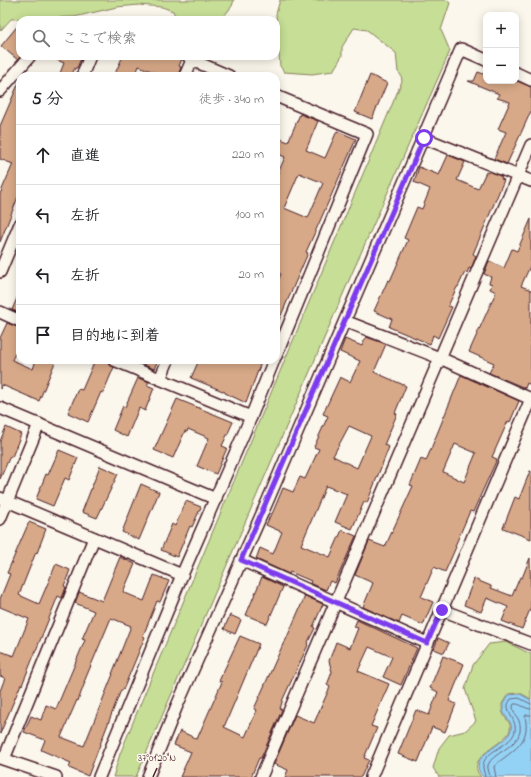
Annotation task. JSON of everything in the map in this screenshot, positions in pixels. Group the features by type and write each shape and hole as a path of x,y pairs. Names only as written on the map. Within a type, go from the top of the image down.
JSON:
{"street":[{"path":"148,777 176,708 345,321 461,49 483,59"},
{"path":"16,72 27,60"},
{"path":"84,72 88,60"},
{"path":"185,72 189,60"},
{"path":"194,60 220,72"},
{"path":"0,91 16,72"},
{"path":"519,74 531,80"},
{"path":"280,101 367,134 280,346"},
{"path":"424,138 531,181"},
{"path":"261,777 531,145"},
{"path":"0,272 16,234"},
{"path":"0,312 16,318"},
{"path":"345,321 440,358 531,399 371,777"},
{"path":"124,364 251,418"},
{"path":"160,379 166,364"},
{"path":"99,777 182,575 251,418 272,364"},
{"path":"0,408 216,499"},
{"path":"0,519 4,499 39,424"},
{"path":"4,499 182,575"},
{"path":"56,777 2,759 94,538"},
{"path":"241,560 427,643"},
{"path":"442,610 531,644"}],"green space":[{"path":"0,0 234,0 232,6 224,16 175,16 173,11 162,7 139,5 117,7 78,16 16,16 16,19 11,19 0,31"},
{"path":"280,0 447,0 450,3 441,30 450,51 353,271 136,777 113,777 120,754 142,700 402,81 401,75 398,72 396,53 367,30 354,28 342,47 342,56 333,71 312,74 284,72 280,66 280,60 280,16 276,16"},
{"path":"506,642 531,654 531,699 520,693 508,694 502,704 502,707 504,715 510,725 510,730 501,741 481,757 477,763 477,770 481,777 439,777 433,768 439,748 449,735 465,731 476,721 465,689 473,665 489,644"}],"water":[{"path":"520,694 531,700 531,777 483,777 479,769 479,763 482,757 508,736 511,730 510,723 504,712 503,704 509,695"}],"building":[{"path":"16,28 16,58 1,46"},
{"path":"57,60 80,60 77,68 75,68 73,72 61,72 64,63"},
{"path":"121,60 182,60 179,66 181,67 179,72 153,72 139,66 137,72 116,72"},
{"path":"478,72 483,74 483,84 519,84 519,82 531,87 531,111 507,164 494,159 506,132 498,129 510,102 497,98 499,94 468,81 474,81"},
{"path":"370,75 387,83 372,119 355,112"},
{"path":"16,89 16,202 0,242 0,194 13,164 0,159 0,126"},
{"path":"300,114 318,121 306,150 325,158 337,131 356,139 306,252 308,253 280,318 280,169 285,157 280,155 280,138 288,142","holes":["299,173 323,183 308,218 284,208"]},
{"path":"448,155 465,162 457,180 478,189 486,172 488,173 489,171 502,177 501,179 504,180 473,254 476,256 471,269 469,268 467,273 465,272 457,287 448,306 452,307 438,338 433,335 430,344 389,327 392,319 374,311 388,280 390,281 408,240 404,238 417,207 422,209 430,189 414,182 419,167 439,175"},
{"path":"531,219 531,264 521,286 531,290 531,385 527,383 525,388 489,373 494,363 469,352 496,292 490,289 492,284 489,283 491,277 484,274 489,261 504,268 512,249 517,251"},
{"path":"16,300 16,312 12,310"},
{"path":"7,323 16,326 16,351 12,360 16,362 16,364 21,364 33,369 35,364 54,364 39,401 2,385 0,389 0,338"},
{"path":"366,337 386,344 374,372 406,386 395,413 397,414 384,445 389,447 367,503 364,502 352,529 335,522 347,494 326,486 301,545 330,557 342,530 356,536 335,583 330,581 326,590 310,583 311,581 290,572 289,574 256,559 260,548 273,554 282,532 266,525 283,488 293,492 300,477 305,479 319,449 314,447 328,416 323,414 340,377 350,382 360,361 340,352 345,339 362,346","holes":["349,426 371,436 357,468 333,456"]},
{"path":"93,364 109,364 114,367 88,422 68,413 78,389 82,390"},
{"path":"144,364 156,364 154,369"},
{"path":"197,364 261,364 246,403 225,392 191,378"},
{"path":"461,375 519,401 510,422 508,421 492,457 497,459 473,512 470,511 445,572 434,567 421,597 433,602 423,625 402,616 399,623 363,607 373,583 355,575 369,541 385,547 413,486 410,485 421,459 426,461","holes":["455,444 476,453 464,482 443,472"]},
{"path":"138,378 149,382 147,385 154,388 145,411 139,408 127,437 113,430 123,406 125,407"},
{"path":"177,399 233,422 222,446 227,448 216,474 197,466 209,438 188,429 187,432 185,431 173,458 154,450"},
{"path":"6,427 21,434 12,457 10,456 0,479 0,441"},
{"path":"59,450 78,458 69,480 65,478 53,506 36,499 46,474 48,475"},
{"path":"100,466 118,474 97,518 82,512"},
{"path":"530,471 531,539 503,528 515,497 519,499"},
{"path":"141,484 159,492 139,540 122,532"},
{"path":"186,501 201,507 192,527 190,526 177,557 161,550 172,524 175,526"},
{"path":"29,522 46,529 19,595 39,604 56,564 70,570 64,586 66,587 62,598 58,596 22,685 21,684 0,734 0,691 5,678 0,676 0,651 14,656 29,619 0,607 0,599 10,574 7,573"},
{"path":"120,557 135,564 123,592 144,601 154,575 169,581 160,602 157,601 143,636 145,637 123,690 121,690 88,776 69,768 71,763 41,750 45,740 24,732 31,716 41,720 46,705 56,709 85,640 82,639 94,611 75,603 79,592 102,601","holes":["111,618 131,626 84,746 61,737 77,700 78,701 84,682"]},
{"path":"530,558 531,607 522,629 502,621 508,607 487,598 481,612 464,605 474,579 491,586 491,588 512,596 520,577 522,578"},
{"path":"262,577 283,587 267,624 246,615"},
{"path":"305,596 323,604 313,627 315,628 307,644 308,645 283,699 280,709 282,710 251,777 180,777 191,752 174,745 180,731 197,739 222,682 219,681 240,636 259,644 224,727 245,737 257,710 254,709"},
{"path":"230,615 241,620 235,634 224,629"},
{"path":"357,620 417,648 401,685 383,677 392,657 369,647 358,671 389,684 371,726 377,728 364,758 369,760 361,777 285,777 288,770 274,764 295,715 314,723 330,687 327,685 332,672 329,661 336,642 350,648 358,628 354,627"},
{"path":"438,638 449,643 444,653 434,649"},
{"path":"443,656 464,664 449,701 456,704 445,732 432,727 418,762 398,754 416,710 429,715 438,692 430,688"}],"route":[{"path":"424,138 241,560 427,643 442,610"}]}
